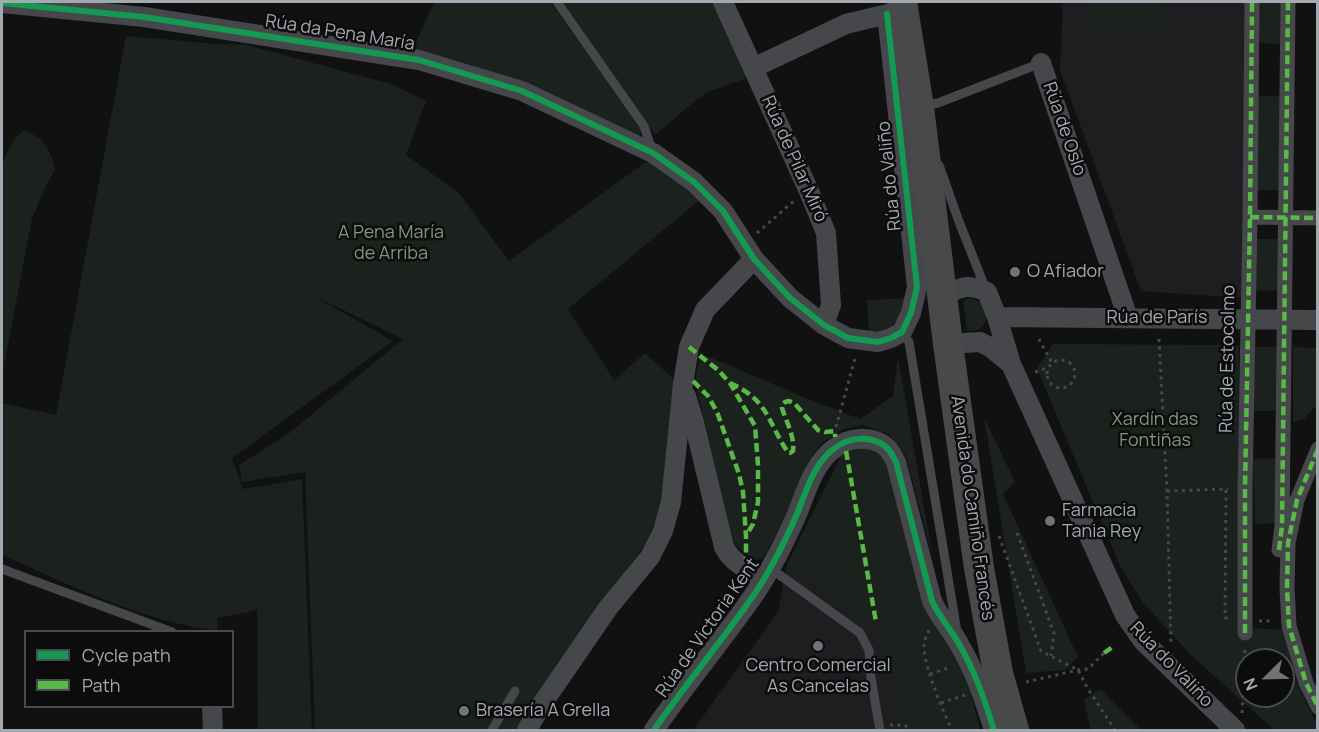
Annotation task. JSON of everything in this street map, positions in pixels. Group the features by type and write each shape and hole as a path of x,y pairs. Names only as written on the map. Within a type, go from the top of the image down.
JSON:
{"main road":[{"name":"Rúa do Valiño","path":"897,9 920,118 948,344"},
{"name":"Avenida do Camiño Francés","path":"948,344 980,568 998,673 1013,711"}],"street":[{"name":"Rúa de Pilar Miró","path":"723,2 826,233 831,305 824,325"},
{"name":"Rúa de Estocolmo","path":"1241,622 1250,217 1252,2"},
{"path":"1279,550 1282,526 1288,2"},
{"name":"Rúa da Pena María","path":"2,3 144,17 419,60 522,91 652,153 694,182 723,211 749,251 790,298 824,325 848,338 878,342 902,332"},
{"path":"753,68 846,24 897,9"},
{"name":"Rúa do Valiño","path":"897,9 917,287 911,313 902,332"},
{"name":"Rúa de Oslo","path":"1041,63 1128,318"},
{"path":"1250,217 1317,218"},
{"path":"527,730 540,707 608,608 650,557 663,531 671,502 689,347 705,310 749,251"},
{"path":"942,296 968,286 987,292"},
{"name":"Rúa do Valiño","path":"987,292 1011,364 1125,615 1143,641 1238,724"},
{"path":"948,344 980,342 992,329 997,317"},
{"name":"Rúa de París","path":"997,317 1317,320"},
{"name":"Rúa do Valiño","path":"980,342 1011,364"},
{"name":"Rúa de Victoria Kent","path":"683,384 724,547 729,556 746,569 766,573"},
{"name":"Rúa de Victoria Kent","path":"654,730 748,604 781,549 816,470 827,454 851,440 860,439 877,442 885,447 896,462 930,595 940,617 957,641 972,671 993,730"},
{"path":"1317,449 1297,500 1288,543 1284,623 1317,707"},
{"path":"212,708 213,730"},
{"name":"Avenida do Camiño Francés","path":"1013,711 1023,730"}],"lane":[{"path":"557,2 644,126 652,153"},
{"name":"Rúa de Oslo","path":"920,118 938,103 1041,63"},
{"name":"Rúa do Valiño","path":"920,118 987,292"},
{"path":"902,332 909,342 957,641"},
{"path":"2,569 167,630"},
{"path":"766,573 860,633 869,650 871,678 880,728"},
{"path":"492,730 515,691"}],"path":[{"path":"749,251 808,189"},
{"path":"1039,339 1052,363"},
{"path":"1159,339 1167,491 1171,646"},
{"path":"835,431 861,340"},
{"path":"1060,360 1069,362 1075,370 1072,383 1064,388 1054,386 1048,380 1047,370 1052,363 1060,360"},
{"path":"1035,372 1047,370"},
{"path":"1167,491 1245,489"},
{"path":"1226,490 1226,618 1241,622 1284,623"},
{"path":"997,531 1041,651 1078,670 1115,730"},
{"path":"1017,533 1054,633 1051,656"},
{"path":"1238,724 1241,622"},
{"path":"929,629 924,649 930,674 952,730"},
{"path":"1013,711 1078,670 1088,669 1104,653"},
{"path":"930,674 961,663"},
{"path":"941,703 973,693"},
{"path":"880,728 905,725 909,730"}],"shaded area":[{"path":"1063,2 1247,2 1242,298 1141,291 1060,70"},
{"name":"Centro Comercial As Cancelas","path":"787,565 878,633 903,730 693,730 778,612"}],"green space":[{"path":"434,2 550,2 635,118 641,130 640,135 634,136 551,94 465,63 413,49"},
{"path":"560,2 712,2 746,75 744,79 710,91 696,100 655,135"},
{"path":"1091,2 1160,2 1160,31 1092,31"},
{"path":"1256,2 1283,2 1282,44 1256,43"},
{"name":"A Pena María de Arriba","path":"126,36 247,45 391,84 426,101 406,155 459,193 509,261 647,161 702,198 568,309 614,380 645,353 677,382 665,499 646,543 546,684 518,730 315,730 305,472 242,482 239,465 288,434 403,339 314,296 393,341 232,458 243,489 302,479 312,730 258,730 257,610 217,618 218,630 189,626 161,619 80,590 2,555 2,403 56,415"},
{"path":"1256,96 1281,96 1281,190 1255,190"},
{"path":"24,130 46,145 55,170 45,187 32,219 2,376 2,163 13,141"},
{"path":"1254,239 1282,239 1282,290 1254,291"},
{"path":"909,298 895,323 885,329 869,331 867,300"},
{"path":"970,298 978,301 986,311 985,323 975,331 967,331 963,301"},
{"name":"Xardín das Fontiñas","path":"1053,344 1239,345 1238,627 1285,630 1289,648 1235,648 1235,695 1189,653 1143,603 1121,568 1037,369"},
{"path":"1254,347 1279,347 1279,411 1254,411"},
{"path":"1293,347 1317,348 1318,404 1303,420 1293,422"},
{"path":"700,353 860,419 893,396 898,357 933,559 906,456 889,434 863,425 843,429 821,444 807,463 790,506 763,559 754,560 733,543 695,381"},
{"path":"984,417 1015,482 1003,494 1078,657 1065,670 1026,673"},
{"path":"862,447 876,450 886,459 932,620 954,654 970,689 980,730 903,730 878,633 787,565 841,456"},
{"path":"1277,458 1280,523 1255,524 1253,459"},
{"name":"Xardín das Fontiñas","path":"1295,677 1317,725 1317,730 1274,730 1250,708 1295,708"},
{"path":"1100,689 1141,730 1091,730 1084,700"}],"marked path":[{"path":"1245,633 1252,2"},
{"path":"1279,550 1282,526 1288,2"},
{"path":"1250,217 1318,218"},
{"path":"689,347 718,370 730,383 755,426 758,502 753,524 746,536"},
{"path":"693,381 708,396 717,412 739,474 743,492 746,560"},
{"path":"730,383 752,396 759,404 790,453 793,451 793,446 782,408 785,402 794,403 818,430 835,431 835,437"},
{"path":"1318,449 1297,500 1288,543 1287,588 1289,626 1306,683 1318,707"},
{"path":"846,451 876,622"},
{"path":"1104,653 1114,646"}],"cycle path":[{"path":"2,3 144,17 419,60 522,91 653,153 694,182 723,211 754,259 790,298 824,325 848,338 878,342 902,332 911,313 917,287 887,14"},
{"path":"654,730 761,584 780,550 821,461 841,444 860,439 880,443 889,450 896,462 932,601 970,665 994,730"}],"place":[{"name":"O Afiador","path":"1015,272"},
{"name":"Farmacia Tania Rey","path":"1050,521"},
{"name":"Centro Comercial As Cancelas","path":"818,646"},
{"name":"Brasería A Grella","path":"464,711"}]}
